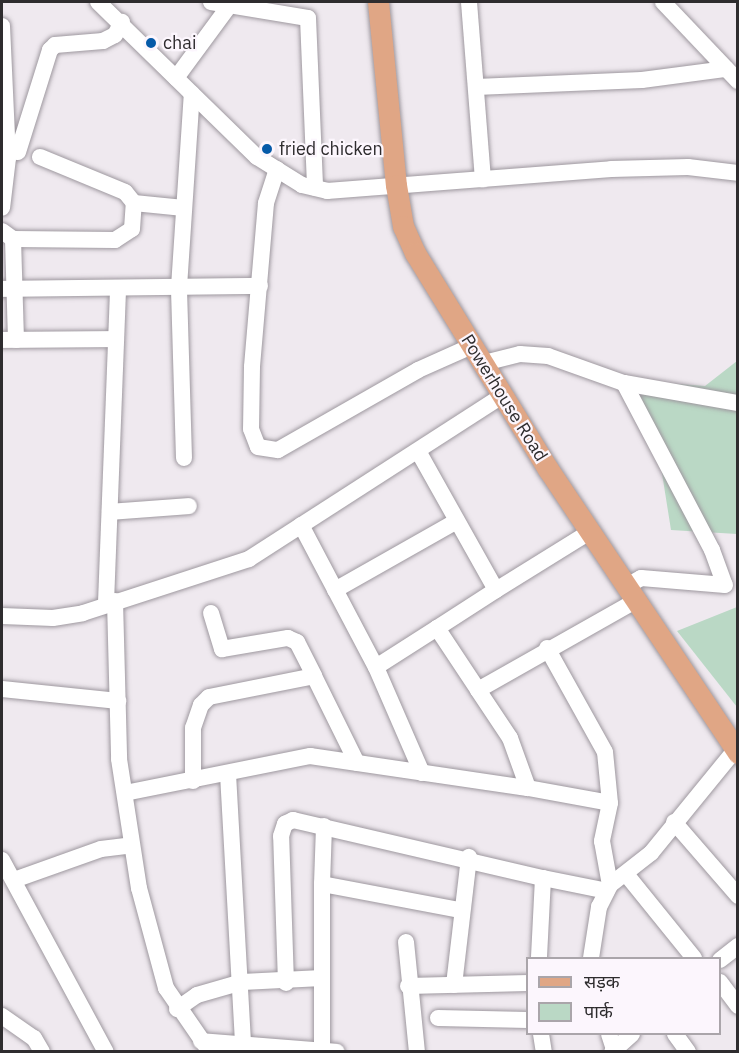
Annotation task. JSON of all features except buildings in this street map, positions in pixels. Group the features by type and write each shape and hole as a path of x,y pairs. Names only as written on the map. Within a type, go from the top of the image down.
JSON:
{"main road":[{"name":"Powerhouse Road","path":"378,2 396,185 404,226 415,253 503,395 735,748"}],"street":[{"path":"98,2 122,22 192,93 277,169 327,192 396,185 655,168 738,173"},
{"path":"211,2 308,18 315,188"},
{"path":"470,2 483,179"},
{"path":"663,2 732,75"},
{"path":"176,78 230,5"},
{"path":"18,152 50,50 55,45 77,47 103,41 115,35 122,22"},
{"path":"2,26 4,169 2,208"},
{"path":"476,87 732,75"},
{"path":"184,458 178,287 192,93"},
{"path":"40,157 116,187 134,203 184,208"},
{"path":"277,169 266,203 260,286 251,429 258,447 266,451 278,450 418,370 479,354 548,356 624,383 738,404"},
{"path":"116,339 9,340 8,235 115,240 132,229 134,203"},
{"path":"9,289 260,286"},
{"path":"118,288 110,512 111,602 125,793 142,899 177,1009 206,1046 243,1044 330,1051 322,978 324,826"},
{"path":"624,383 731,585"},
{"path":"2,616 53,618 225,569 301,525 503,395"},
{"path":"417,451 496,590"},
{"path":"110,512 189,506"},
{"path":"335,590 457,521"},
{"path":"301,525 376,667 422,773"},
{"path":"376,667 591,531"},
{"path":"478,690 632,593 641,578 731,585"},
{"path":"211,613 222,649 288,638 297,642 357,763"},
{"path":"437,628 510,738 528,788"},
{"path":"547,648 605,752 610,803 602,841 608,888"},
{"path":"193,781 195,714 209,697 314,676"},
{"path":"2,690 118,701"},
{"path":"591,957 599,907 608,888 626,874 674,822 735,748"},
{"path":"125,793 310,756 528,788 610,803"},
{"path":"228,774 242,982 243,1044"},
{"path":"286,983 281,836 285,824 293,820 469,857 543,878 608,888"},
{"path":"674,822 738,896"},
{"path":"14,880 101,849 132,844"},
{"path":"454,985 460,910 469,857"},
{"path":"2,860 106,1052"},
{"path":"626,874 693,957"},
{"path":"539,957 543,878"},
{"path":"322,884 460,910"},
{"path":"406,942 408,986 417,1052"},
{"path":"721,959 738,946"},
{"path":"177,1009 197,995 242,982 286,983 322,978"},
{"path":"408,986 526,983"},
{"path":"721,983 738,1006"},
{"path":"2,1016 34,1038 42,1052"},
{"path":"438,1018 526,1020"},
{"path":"541,1035 544,1052"},
{"path":"612,1047 630,1035"},
{"path":"676,1035 688,1052"}],"green space":[{"path":"737,361 737,534 671,530 661,467 614,379 705,386"},
{"path":"737,607 737,707 677,631"}],"place":[{"name":"chai","path":"151,43"},
{"name":"fried chicken","path":"267,149"}]}
